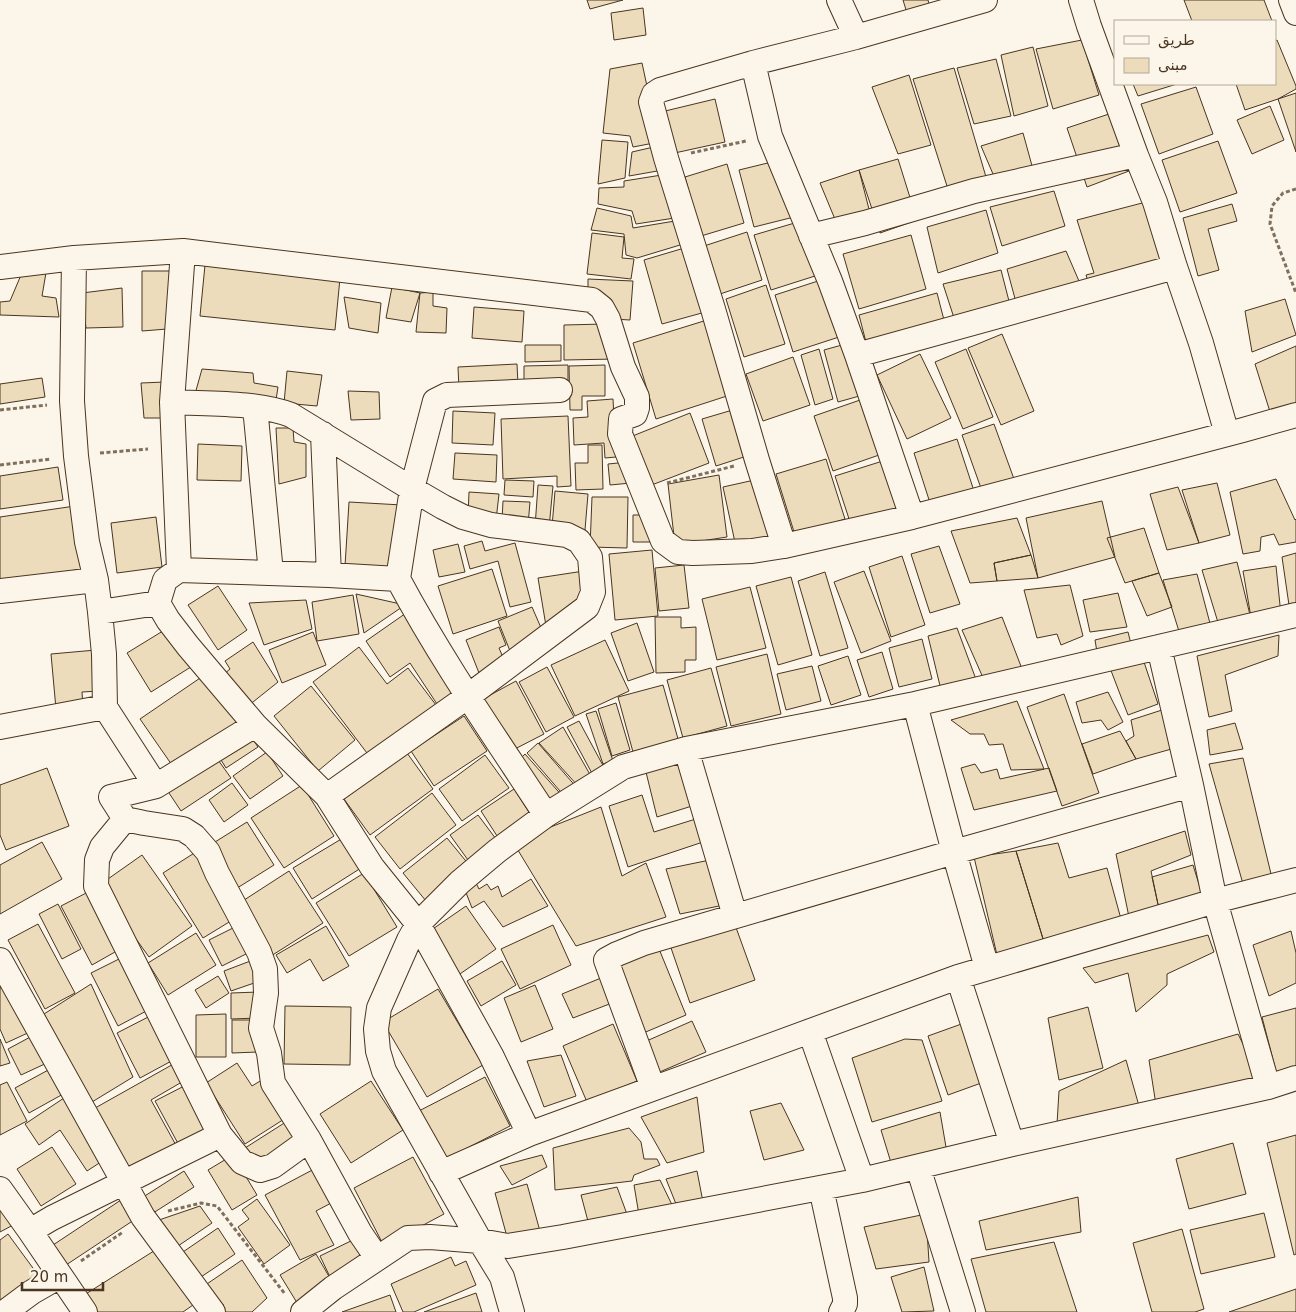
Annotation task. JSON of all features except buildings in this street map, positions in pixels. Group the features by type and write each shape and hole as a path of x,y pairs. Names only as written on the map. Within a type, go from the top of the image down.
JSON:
{"street":[{"path":"839,0 856,37"},
{"path":"784,546 666,158 651,102 654,94 660,90 985,0"},
{"path":"1081,0 1136,155 1155,202 1201,344 1226,434"},
{"path":"1291,0 1296,14"},
{"path":"752,63 770,136 830,281 912,517"},
{"path":"812,236 865,223 974,191 1136,155"},
{"path":"179,570 172,402 183,251"},
{"path":"0,267 74,258 183,251 592,300 602,308 608,319 624,367 637,398 638,408 635,414 622,419 620,434 663,541 678,552 752,551 784,546 912,517 1296,415"},
{"path":"74,258 72,401 76,456 87,542 96,580 100,612 104,654 105,707 156,786"},
{"path":"856,355 1175,267"},
{"path":"546,815 467,696 423,625 398,579 412,489 435,400 446,395 560,390"},
{"path":"172,402 255,407 280,411 291,415 412,489 463,517 491,525 567,534 579,541 590,557 593,592 587,607 327,796"},
{"path":"255,407 271,573"},
{"path":"323,434 329,575"},
{"path":"398,579 179,570 165,580 158,603 168,620 188,646 255,725 327,796 372,867 418,924 491,1055 529,1134"},
{"path":"0,591 96,580"},
{"path":"100,612 158,603"},
{"path":"512,1312 502,1277 384,1071 378,1051 376,1029 379,1008 409,940 418,924 460,882 497,851 546,815 623,767 686,750 915,704 1296,615"},
{"path":"1159,647 1191,785 1215,902 1268,1087"},
{"path":"915,704 987,968"},
{"path":"0,727 105,707"},
{"path":"255,725 156,786 111,797 125,819 144,824 183,829 194,836 208,852 217,873 259,952 265,969 266,993 261,1028 269,1054 274,1083 360,1234 377,1258"},
{"path":"686,750 735,916"},
{"path":"653,1088 606,960 616,954 644,943 735,916 1191,785"},
{"path":"125,819 102,847 97,860 96,886 220,1136 242,1162 260,1170 272,1166 308,1140"},
{"path":"441,1173 529,1134 958,977 1296,880"},
{"path":"0,960 143,1217 213,1312"},
{"path":"958,977 1012,1144"},
{"path":"810,1031 862,1180"},
{"path":"295,1304 332,1288 408,1238 480,1241 508,1246 582,1234 862,1180 1012,1144 1268,1087 1296,1078"},
{"path":"30,1231 52,1218 220,1136"},
{"path":"918,1166 962,1312"},
{"path":"821,1188 845,1298 845,1304 841,1312"},
{"path":"0,1189 84,1312"},
{"path":"5,1312 32,1292 60,1276"}],"path":[{"path":"666,158 770,136"},
{"path":"1296,188 1283,193 1272,206 1270,224 1296,291"},
{"path":"0,410 72,401"},
{"path":"0,465 174,447"},
{"path":"642,489 757,460"},
{"path":"60,1276 143,1217 200,1203 217,1206 295,1304"}]}
